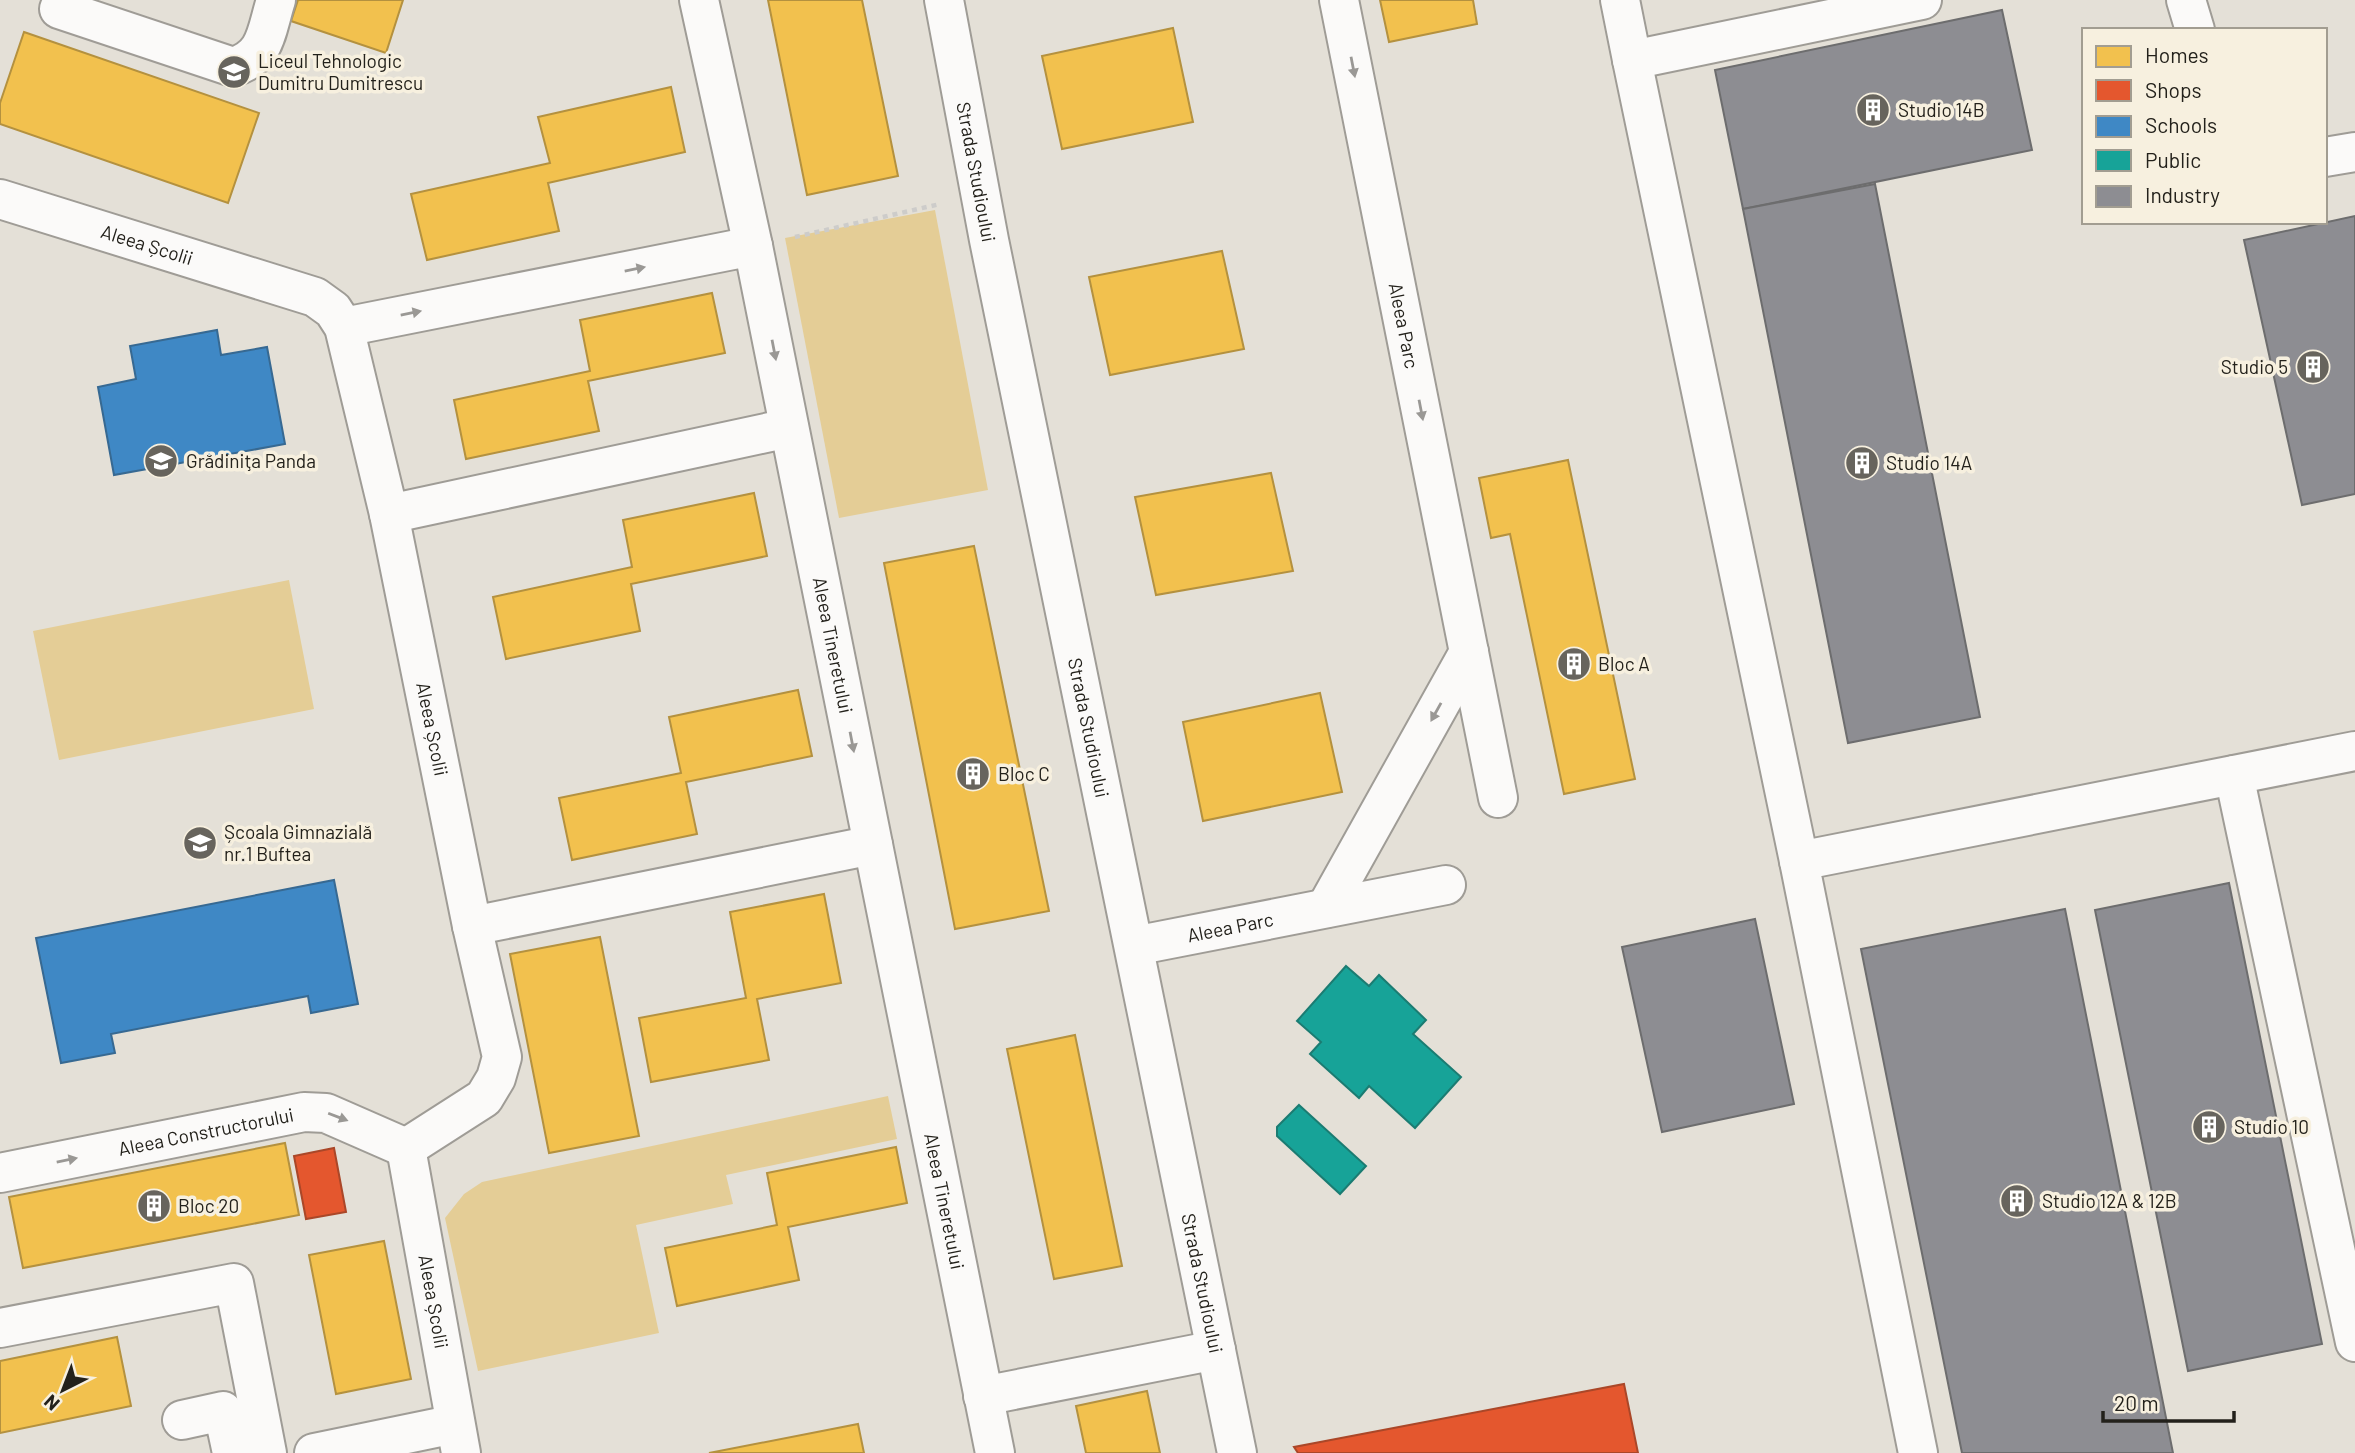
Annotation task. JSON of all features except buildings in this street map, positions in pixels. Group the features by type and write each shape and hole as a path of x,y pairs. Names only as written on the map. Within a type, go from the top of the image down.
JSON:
{"street":[{"path":"63,0 59,9 233,67 249,62 258,55 276,0"},
{"name":"Aleea Tineretului","path":"699,0 753,246 995,1453"},
{"name":"Strada Studioului","path":"944,0 989,240 1237,1453"},
{"name":"Aleea Parc","path":"1339,0 1498,798"},
{"path":"1620,0 1799,861 1918,1453"},
{"path":"1632,60 1922,0"},
{"path":"2186,0 2193,28"},
{"path":"2327,157 2355,152"},
{"name":"Aleea Școlii","path":"0,199 316,297 333,310 344,327 389,514 472,926 502,1056 496,1078 484,1098 406,1148 458,1439"},
{"path":"344,327 753,246"},
{"path":"389,514 789,428"},
{"path":"1326,908 1469,652"},
{"path":"1799,861 2355,751"},
{"path":"2234,775 2355,1342"},
{"path":"472,926 873,845"},
{"name":"Aleea Parc","path":"1134,946 1446,885"},
{"name":"Aleea Constructorului","path":"0,1173 304,1112 326,1113 406,1148"},
{"path":"0,1328 234,1283 267,1453"},
{"path":"983,1396 1216,1350"},
{"path":"182,1420 223,1411 232,1453"},
{"path":"314,1453 458,1439"}],"path":[{"path":"753,246 948,203 989,240"}],"shaded area":[{"path":"935,210 988,490 839,518 785,238"},
{"path":"289,580 314,709 59,760 33,631"},
{"path":"888,1096 897,1139 726,1175 733,1204 636,1225 659,1333 478,1371 445,1218 464,1194 482,1182"}],"place":[{"name":"Liceul Tehnologic Dumitru Dumitrescu","path":"234,72"},
{"name":"Studio 14B","path":"1873,110"},
{"name":"Studio 5","path":"2313,367"},
{"name":"Grădiniţa Panda","path":"161,461"},
{"name":"Studio 14A","path":"1862,463"},
{"name":"Bloc A","path":"1574,664"},
{"name":"Bloc C","path":"973,774"},
{"name":"Școala Gimnazială nr.1 Buftea","path":"200,843"},
{"name":"Studio 10","path":"2209,1127"},
{"name":"Studio 12A & 12B","path":"2017,1201"},
{"name":"Bloc 20","path":"154,1206"}]}
